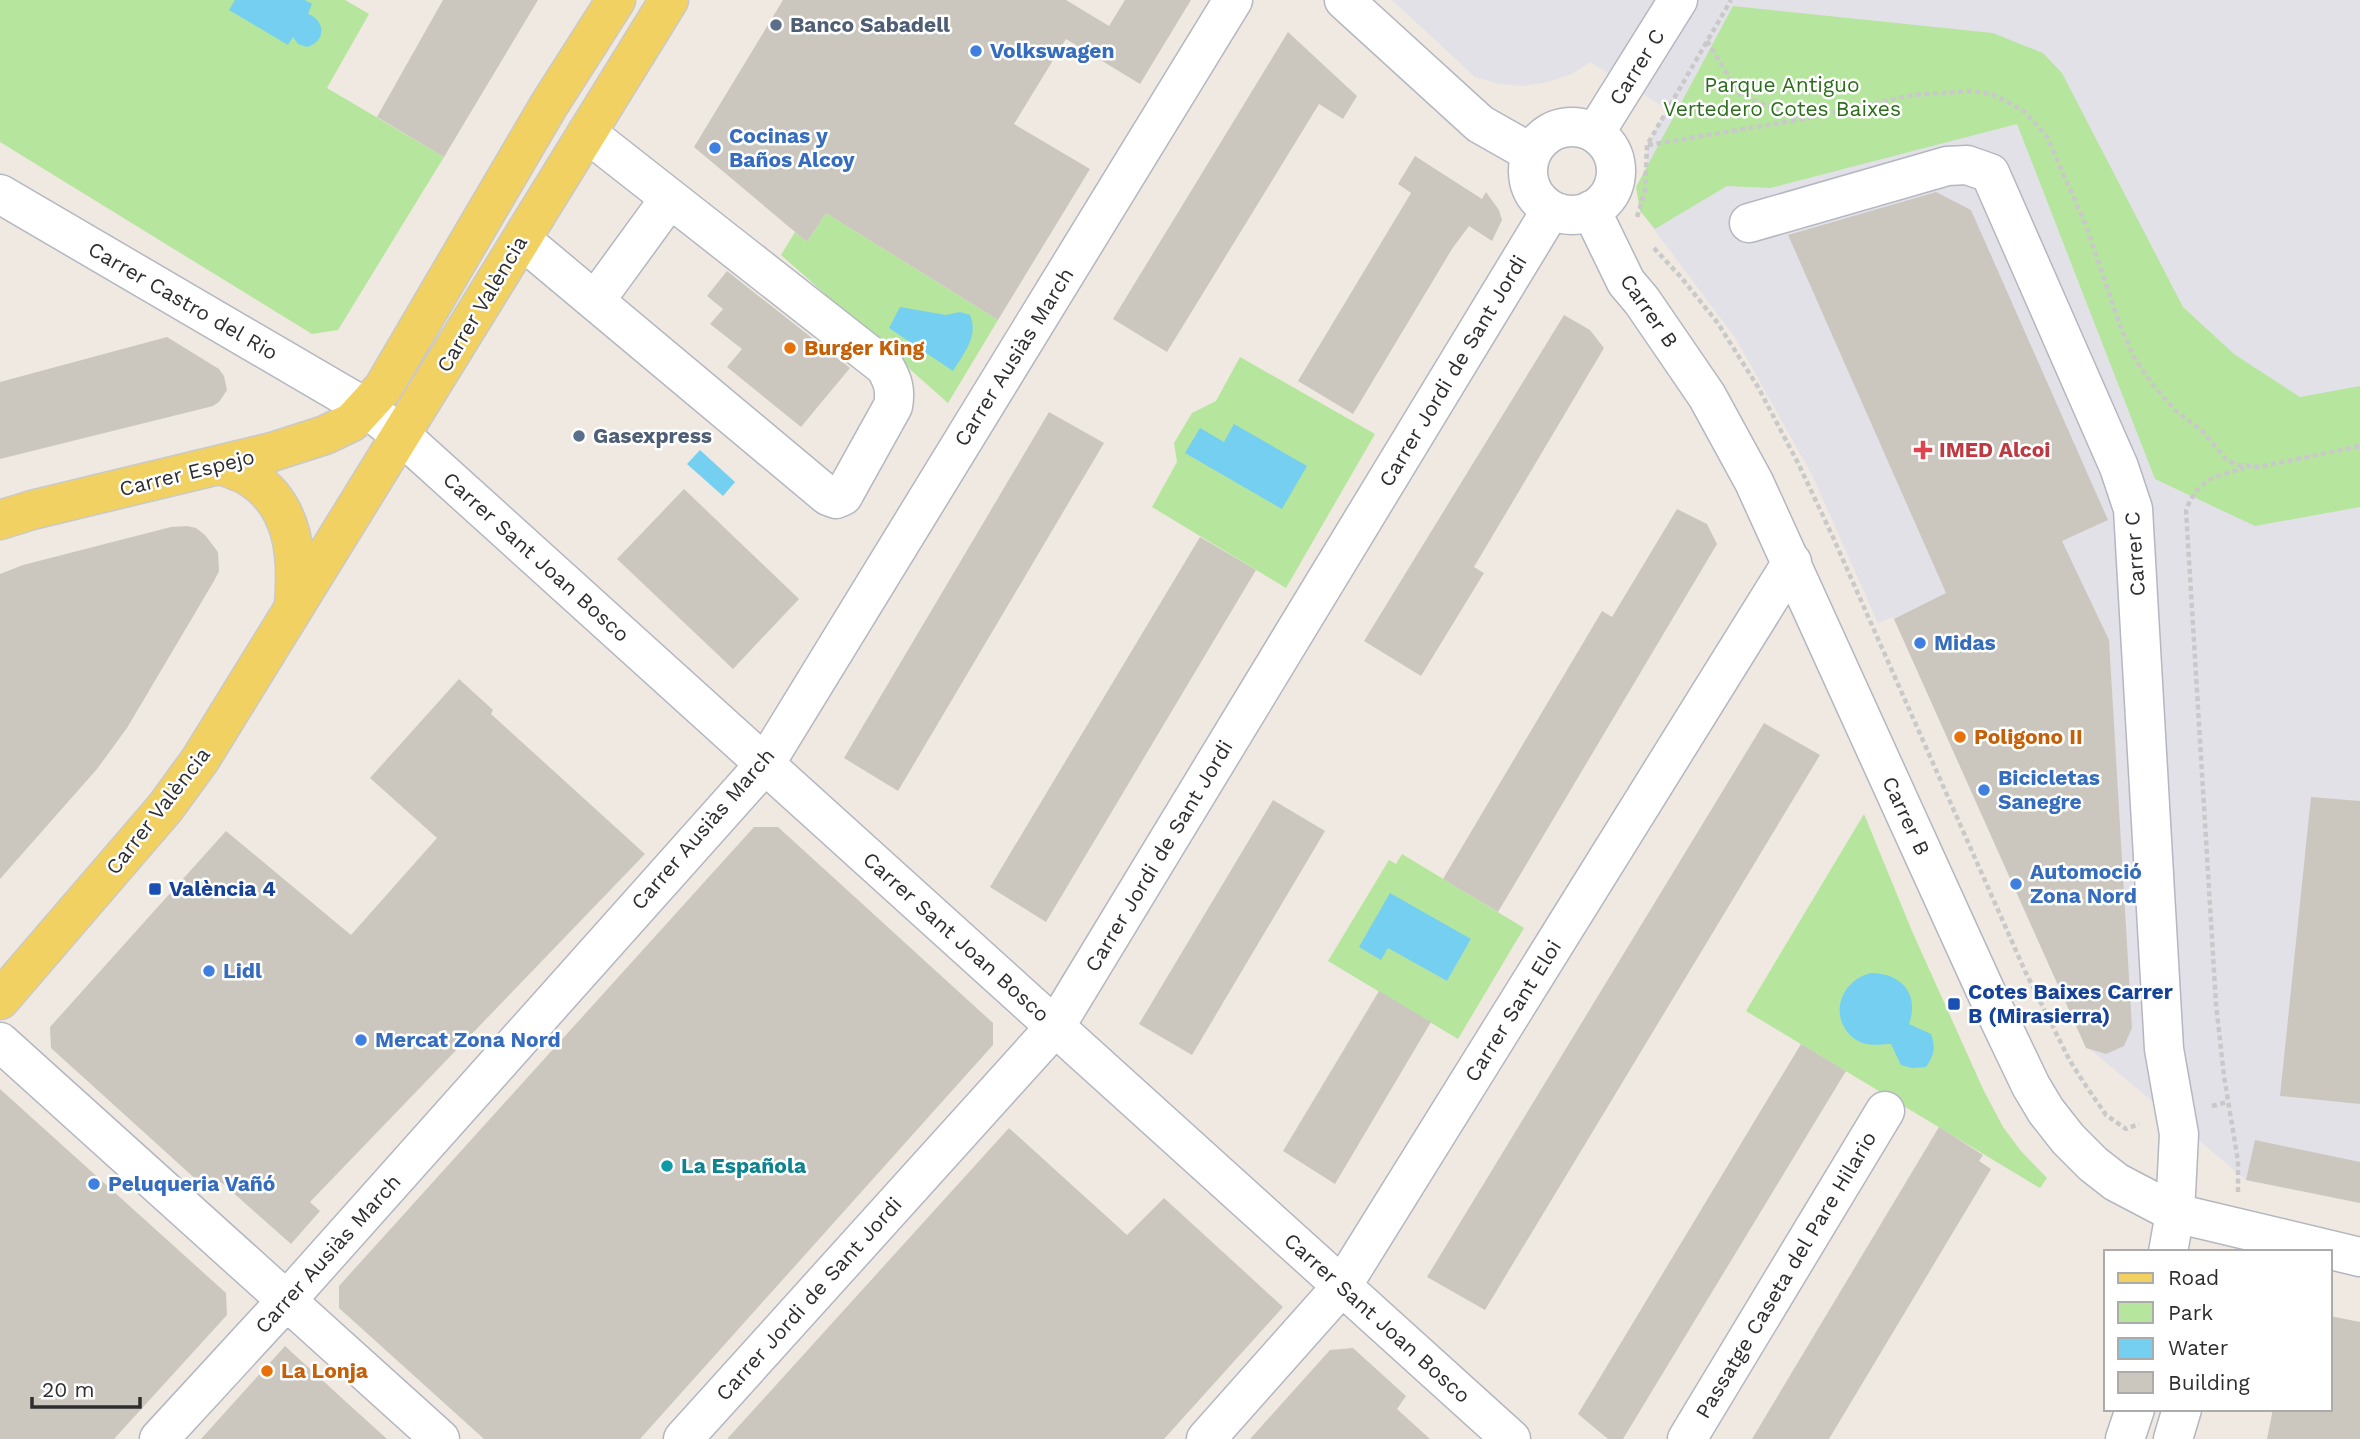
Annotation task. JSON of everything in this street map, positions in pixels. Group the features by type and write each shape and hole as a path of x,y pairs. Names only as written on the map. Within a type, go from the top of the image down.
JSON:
{"main road":[{"name":"Carrer València","path":"366,408 383,388 549,105 616,0"},
{"name":"Carrer València","path":"0,1000 96,892 183,785 402,436 669,0"},
{"name":"Carrer Espejo","path":"0,520 272,452 337,430 352,422 366,408"},
{"name":"Carrer València","path":"221,465 251,478 269,493 291,530 297,572 294,607"}],"street":[{"name":"Carrer Ausiàs March","path":"159,1439 286,1301 765,764 1233,0"},
{"path":"1345,0 1480,124 1531,153"},
{"name":"Carrer C","path":"1595,134 1678,0"},
{"path":"1564,127 1575,127 1595,134 1609,148 1616,168 1607,197 1591,210 1577,214 1551,210 1533,192 1528,166 1531,153 1544,136 1564,127"},
{"path":"522,240 828,496 836,499 843,496 893,406 896,393 885,367 587,134"},
{"name":"Carrer C","path":"1749,223 1947,166 1967,165 1990,173 2119,467 2131,499 2135,532 2164,1049 2179,1134 2175,1213"},
{"name":"Carrer Castro del Rio","path":"0,194 366,408"},
{"path":"595,301 670,198"},
{"name":"Carrer Jordi de Sant Jordi","path":"683,1439 1055,1027 1551,210"},
{"name":"Carrer B","path":"1591,210 1626,282 1707,396 1754,482 2031,1086 2068,1139 2092,1164 2116,1182 2175,1213 2227,1235 2318,1250"},
{"path":"366,408 402,436"},
{"name":"Carrer Sant Joan Bosco","path":"402,436 1511,1439"},
{"name":"Carrer Sant Eloi","path":"1206,1439 1342,1286 1792,562"},
{"path":"0,1042 286,1301 429,1435"},
{"name":"Passatge Caseta del Pare Hilario","path":"1686,1439 1885,1111"},
{"path":"2168,1250 2175,1213"},
{"name":"Carrer B","path":"2332,1252 2360,1257"},
{"path":"2125,1439 2135,1411"},
{"path":"2173,1439 2181,1411"}],"path":[{"path":"1639,224 1637,216 1645,191 1647,145 1731,0"},
{"path":"1647,145 1799,120"},
{"path":"1649,243 1717,322 1758,387 1799,465 1896,675 2025,971 2070,1061 2106,1115 2126,1129 2147,1121"},
{"path":"2227,1235 2238,1161 2225,1089 2216,1004 2186,510 2192,495 2203,482 2248,467"}],"shaded area":[{"path":"1392,0 2360,0 2360,1203 2246,1180 2085,1045 1893,617 1878,623 1812,475 1736,339 1647,220 1647,145 1667,109 1590,62 1572,74 1523,86 1498,84 1475,77"}],"green space":[{"path":"0,0 345,0 369,14 327,88 444,157 338,330 312,334 0,142"},
{"name":"Parque Antiguo Vertedero Cotes Baixes","path":"1733,6 1993,33 2043,53 2062,73 2183,307 2234,354 2300,397 2360,386 2360,507 2255,526 2155,479 2017,124 1770,188 1727,186 1655,229 1640,211 1636,187"},
{"path":"826,213 998,320 948,403 781,255 795,232 807,242"},
{"path":"1240,357 1375,434 1286,588 1152,507 1177,462 1174,443 1192,413 1216,401"},
{"path":"1864,814 1912,931 1983,1089 2003,1127 2047,1178 2040,1188 1746,1011"},
{"path":"1402,854 1524,928 1458,1039 1328,961 1389,860 1396,864","holes":["1471,939 1447,981 1388,947"]}],"water":[{"path":"235,0 305,0 312,4 308,14 318,21 321,36 307,47 298,44 293,37 288,45 229,10"},
{"path":"900,307 946,315 960,312 970,315 973,330 971,337 966,351 953,371 889,328"},
{"path":"1234,424 1307,466 1282,509 1185,453 1200,428 1224,442"},
{"path":"700,450 735,482 723,496 687,464"},
{"path":"1390,893 1471,939 1447,981 1388,948 1381,960 1359,947"},
{"path":"1871,973 1899,981 1910,995 1912,1013 1909,1024 1931,1034 1933,1039 1931,1059 1926,1067 1912,1068 1901,1065 1891,1044 1862,1043 1848,1033 1842,1023 1840,1003 1844,993 1860,977"}],"building":[{"path":"443,0 538,0 444,157 377,117"},
{"path":"783,0 1066,0 1109,26 1125,0 1191,0 1140,84 1066,39 1014,124 1090,169 998,320 826,213 807,242 694,147"},
{"path":"1288,32 1357,96 1343,119 1319,104 1167,352 1113,319"},
{"path":"1415,156 1482,199 1486,192 1499,210 1502,220 1492,241 1469,226 1452,249 1353,414 1298,381 1411,193 1398,184"},
{"path":"1936,192 1971,210 2108,520 2062,541 2109,640 2132,1028 2124,1046 2106,1054 2086,1048 1894,619 1946,593 1788,235"},
{"name":"Burger King","path":"727,271 850,368 801,427 727,367 742,349 710,324 723,309 707,296"},
{"path":"1564,315 1590,330 1604,348 1474,567 1484,573 1421,676 1364,641"},
{"path":"167,337 219,369 224,376 227,390 219,402 213,406 0,459 0,382"},
{"path":"1049,412 1104,443 898,791 844,758"},
{"path":"684,489 799,599 733,669 617,559"},
{"path":"1677,509 1707,524 1717,544 1498,912 1443,879 1602,611 1612,617"},
{"path":"171,527 196,528 205,535 218,552 219,571 214,581 127,728 97,769 0,879 0,574 23,565"},
{"path":"1200,537 1256,570 1046,922 990,887"},
{"path":"459,679 493,710 491,714 645,854 310,1202 320,1211 291,1244 221,1182 211,1193 51,1048 50,1027 226,831 351,935 437,838 370,778"},
{"path":"1764,723 1820,755 1485,1310 1427,1277"},
{"path":"2311,797 2360,801 2360,1104 2280,1096"},
{"path":"1273,800 1325,831 1192,1055 1139,1024"},
{"name":"La Española","path":"754,827 778,827 993,1023 993,1045 640,1439 484,1439 339,1308 339,1286"},
{"path":"1379,991 1431,1022 1335,1184 1283,1151"},
{"path":"1801,1044 1846,1071 1623,1439 1608,1439 1578,1414"},
{"path":"0,1089 226,1293 227,1315 114,1439 0,1439"},
{"path":"1939,1127 1983,1155 1979,1161 1991,1169 1829,1439 1752,1439"},
{"path":"1009,1128 1127,1235 1164,1198 1283,1307 1164,1439 727,1439"},
{"path":"2255,1140 2360,1162 2360,1203 2246,1180"},
{"path":"2332,1316 2360,1322 2360,1439 2267,1439 2273,1411 2332,1411"},
{"path":"285,1346 344,1400 387,1439 201,1439"},
{"path":"1353,1348 1406,1396 1397,1409 1430,1439 1250,1439 1330,1350"}],"place":[{"name":"Banco Sabadell","path":"776,25"},
{"name":"Volkswagen","path":"976,51"},
{"name":"Cocinas y Baños Alcoy","path":"715,148"},
{"name":"Burger King","path":"790,348"},
{"name":"Gasexpress","path":"579,436"},
{"name":"IMED Alcoi","path":"1923,450"},
{"name":"Midas","path":"1920,643"},
{"name":"Poligono II","path":"1960,737"},
{"name":"Bicicletas Sanegre","path":"1984,790"},
{"name":"Automoció Zona Nord","path":"2016,884"},
{"name":"València 4","path":"155,889"},
{"name":"Lidl","path":"209,971"},
{"name":"Cotes Baixes Carrer B (Mirasierra)","path":"1954,1004"},
{"name":"Mercat Zona Nord","path":"361,1040"},
{"name":"La Española","path":"667,1166"},
{"name":"Peluqueria Vañó","path":"94,1184"},
{"name":"La Lonja","path":"267,1371"}]}
